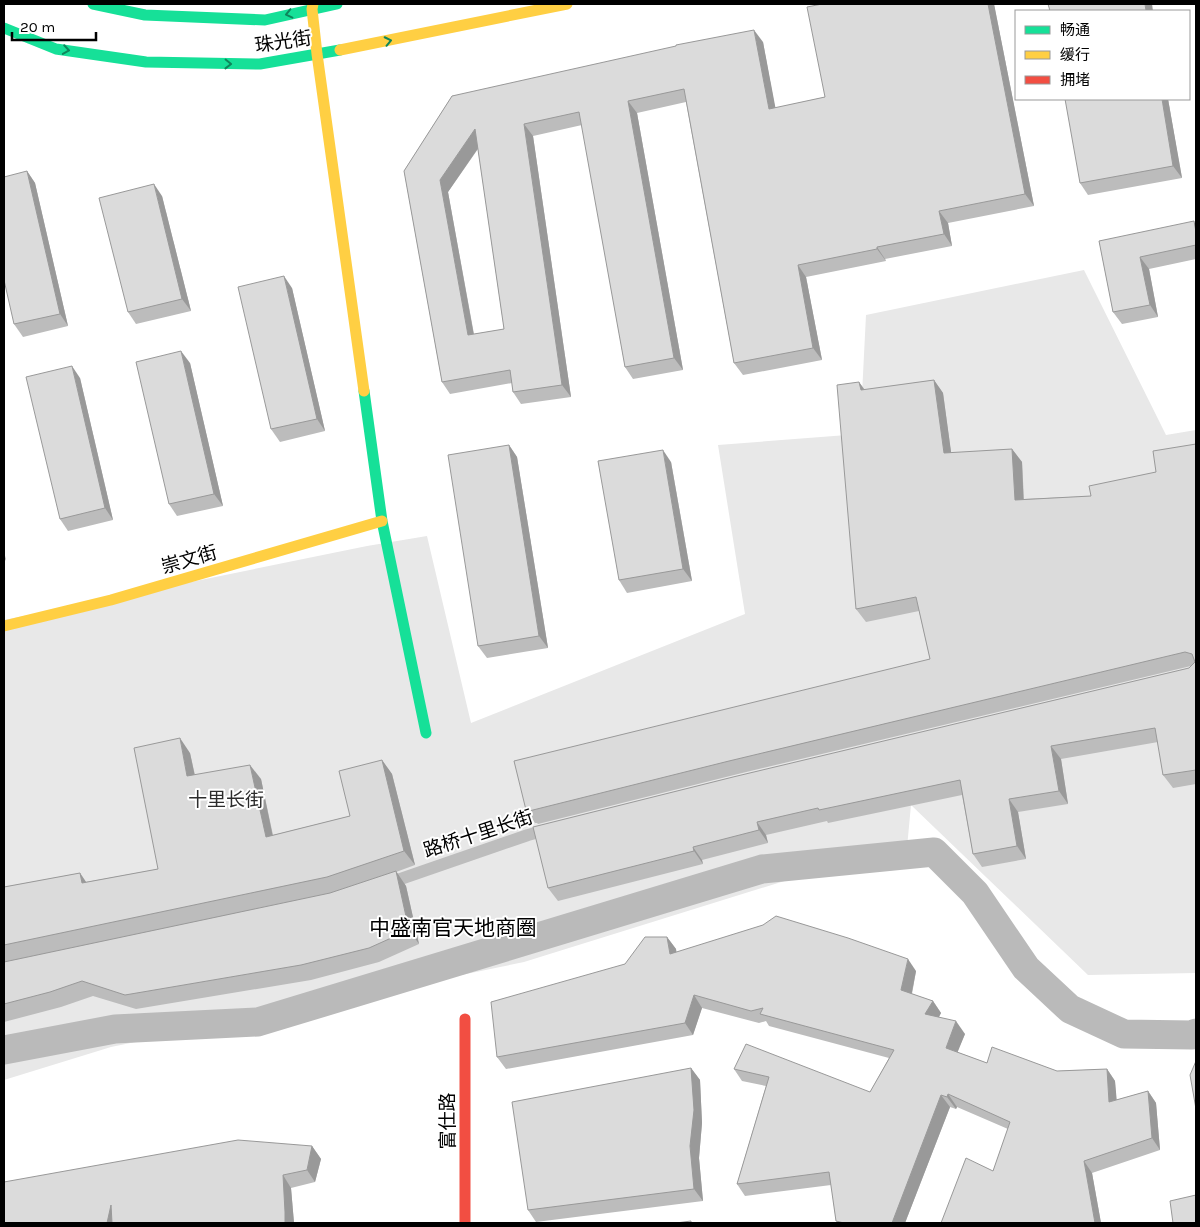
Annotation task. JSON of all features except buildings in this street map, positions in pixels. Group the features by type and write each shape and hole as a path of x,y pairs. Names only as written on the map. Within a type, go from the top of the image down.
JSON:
{"street":[{"name":"珠光街","path":"93,4 145,15 265,20 313,6 337,4"},
{"name":"珠光街","path":"4,28 56,49 146,62 260,64 567,4"},
{"path":"313,6 317,54 382,521 426,733"},
{"name":"崇文街","path":"4,626 112,600 382,521"},
{"name":"富仕路","path":"465,1019 465,1223"}],"lane":[{"name":"路桥十里长街","path":"374,888 528,835 567,825"}],"green space":[{"name":"十里长街","path":"1084,270 1166,435 1196,430 1196,973 1088,975 911,805 905,869 807,874 524,962 111,1047 4,1080 4,620 367,546 427,536 471,723 745,614 718,445 860,434 866,315"}],"waterway":[{"path":"4,1050 115,1029 258,1022 762,869 934,852 975,893 1026,968 1070,1009 1124,1034 1192,1035 1196,1033"}],"traffic: fast":[{"path":"93,4 145,15 265,20 337,4"},
{"path":"4,28 56,49 146,62 260,64 340,50"},
{"path":"364,391 382,521 426,733"}],"traffic: slow":[{"path":"313,4 317,54 364,391"},
{"path":"340,50 567,4"},
{"path":"4,626 111,600 382,521"}],"traffic: jam":[{"path":"465,1019 465,1223"}],"district":[{"name":"中盛南官天地商圈","path":"453,928"}]}
